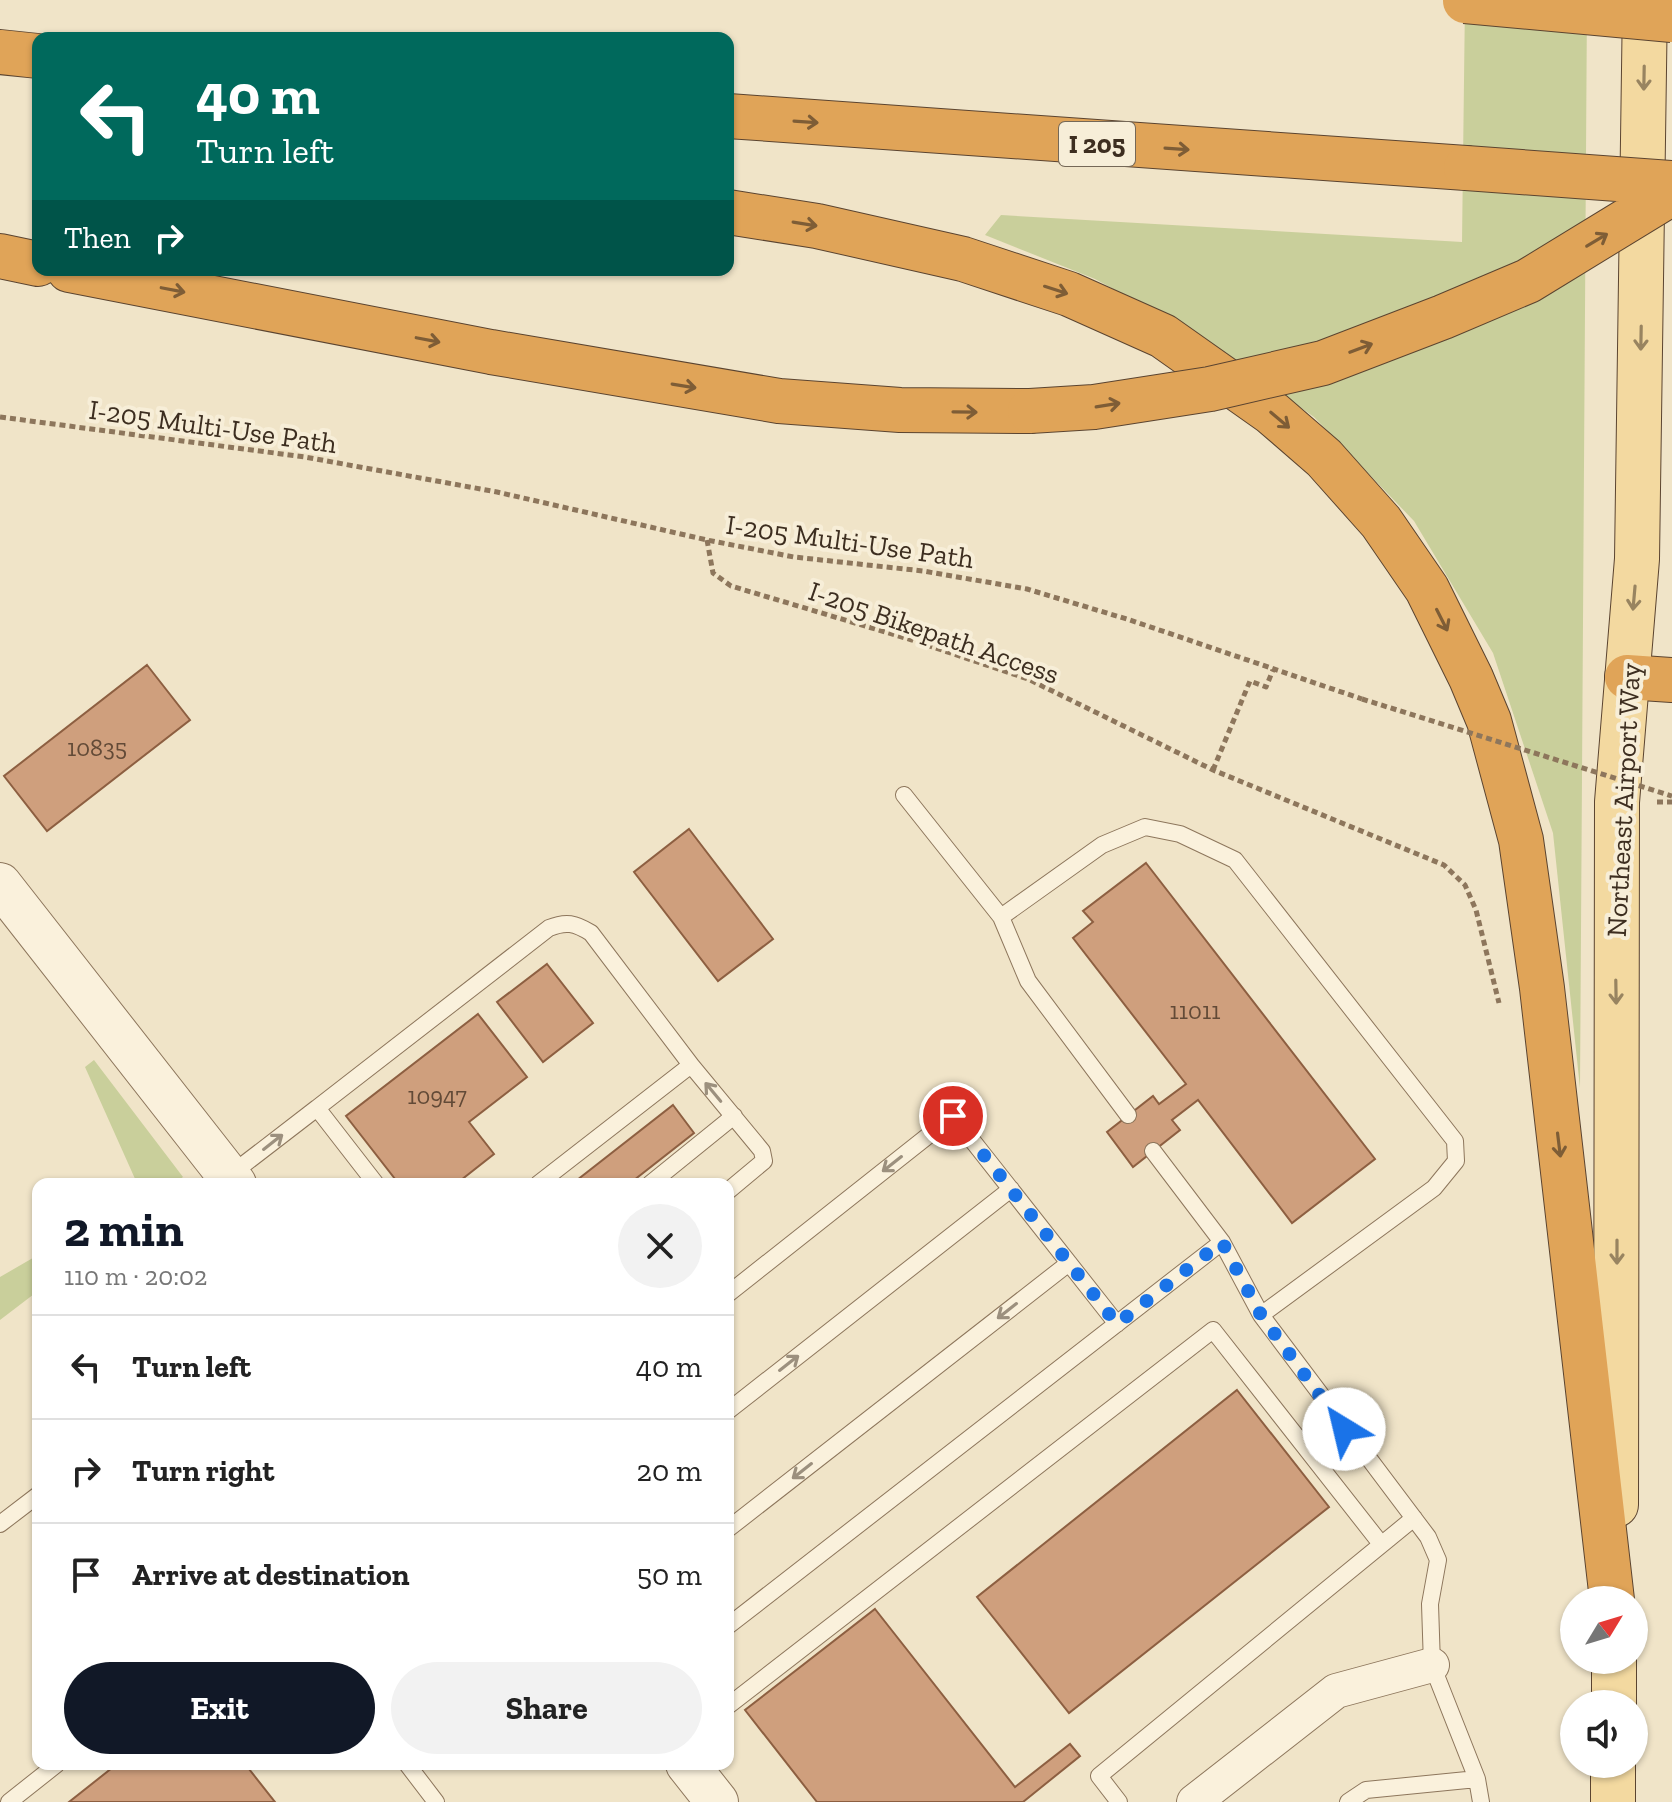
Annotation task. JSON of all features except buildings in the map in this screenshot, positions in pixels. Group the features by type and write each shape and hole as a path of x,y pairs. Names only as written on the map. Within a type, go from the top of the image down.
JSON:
{"highway":[{"path":"1456,1 1672,20"},
{"path":"0,52 32,55"},
{"name":"I 205","path":"734,116 1672,183"},
{"path":"100,276 491,352 779,401 900,410 1030,411 1094,407 1210,389 1323,363 1528,281 1672,193"},
{"path":"734,213 817,226 963,259 1069,294 1163,336 1272,413 1324,458 1381,522 1427,589 1489,721 1521,840 1612,1586"},
{"path":"0,256 32,263"},
{"path":"1627,677 1672,680"}],"main road":[{"name":"Northeast Airport Way","path":"1614,1586 1617,802 1638,545 1645,0"},
{"path":"1613,1778 1613,1802"}],"street":[{"path":"0,884 230,1178"},
{"path":"1194,1802 1336,1691 1432,1665"}],"lane":[{"path":"904,795 1001,917 1028,981 1128,1115"},
{"path":"1001,917 1102,845 1145,827 1180,834 1235,860 1455,1141 1456,1161 1434,1188 1261,1315"},
{"path":"234,1178 317,1108 549,928 562,923 577,924 591,933 691,1065 762,1151 764,1161 734,1186"},
{"path":"546,1178 691,1065"},
{"path":"317,1108 371,1178"},
{"path":"657,1178 734,1116"},
{"path":"734,1289 953,1116 1117,1324"},
{"path":"1153,1151 1222,1242 1261,1315 1428,1537 1438,1560 1430,1604 1432,1665 1477,1779 1481,1802"},
{"path":"734,1406 1011,1189"},
{"path":"734,1621 1222,1242"},
{"path":"734,1524 1069,1263"},
{"path":"734,1701 1213,1330 1381,1544"},
{"path":"0,1524 32,1500"},
{"path":"1119,1802 1099,1776 1414,1518"},
{"path":"9,1802 49,1770"},
{"path":"412,1770 436,1802"},
{"path":"1348,1802 1366,1790 1477,1779"}],"path":[{"name":"I-205 Multi-Use Path","path":"0,417 305,457 497,492 794,557 923,571 1027,589 1672,796"},
{"name":"I-205 Bikepath Access","path":"707,540 713,573 731,586 912,640 1028,679 1213,770 1444,865 1465,885 1476,910 1504,1013"},
{"path":"1213,770 1250,681 1266,687 1273,670"}],"green space":[{"path":"1465,0 1587,0 1580,1088 1553,833 1493,653 1414,521 1314,417 1196,334 1095,279 985,235 1001,215 1462,242"},
{"path":"94,1060 183,1177 135,1178 85,1067"},
{"path":"32,1258 32,1296 0,1320 0,1277"}],"route":[{"path":"953,1116 1117,1324 1222,1242 1261,1315 1344,1429"}]}
